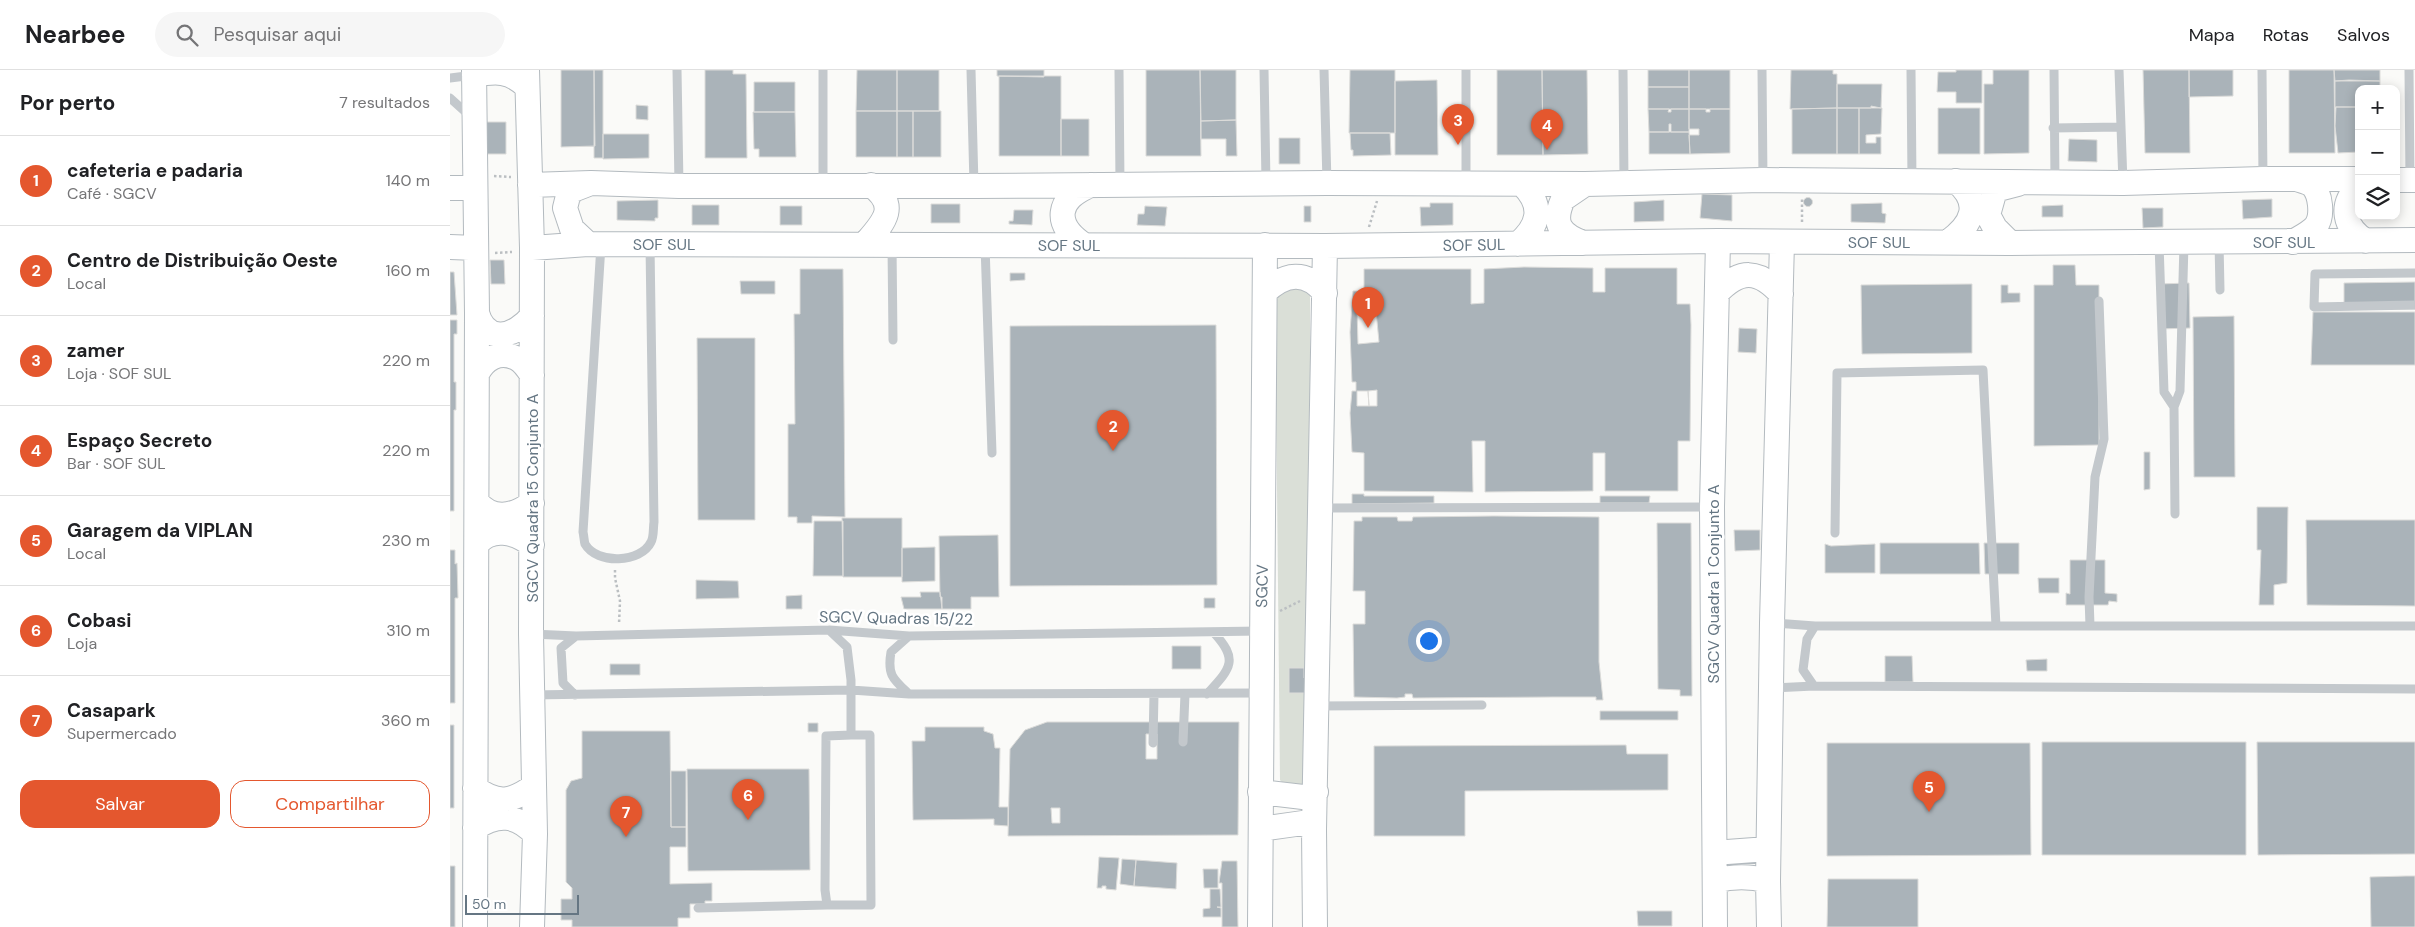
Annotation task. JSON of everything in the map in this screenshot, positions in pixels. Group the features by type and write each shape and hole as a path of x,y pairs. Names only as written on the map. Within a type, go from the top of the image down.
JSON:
{"street":[{"path":"475,927 477,313 474,72 499,71 518,78 527,78"},
{"name":"SGCV Quadra 15 Conjunto A","path":"527,78 532,250 531,634 534,786 532,927"},
{"path":"530,181 679,186 974,186 1327,183 1624,184 1763,180 2123,183 2263,179 2355,179"},
{"path":"2293,242 2311,231 2317,224 2320,215 2316,193 2311,185 2297,179"},
{"path":"1948,242 1962,232 1968,225 1971,216 1971,202 1967,191 1956,181"},
{"path":"450,188 475,182"},
{"path":"591,183 573,190 568,196 565,208 572,229 594,244"},
{"path":"2010,243 1995,228 1988,215 1990,200 1995,190 2022,183"},
{"path":"1518,244 1529,234 1537,214 1534,198 1523,184"},
{"path":"1583,243 1566,236 1560,228 1558,218 1563,199 1585,184"},
{"path":"864,245 884,223 886,215 881,192 870,185"},
{"path":"1084,245 1070,235 1064,225 1063,214 1065,202 1075,191 1090,185"},
{"path":"2355,190 2346,204 2346,217 2354,231 2366,241"},
{"name":"SOF SUL","path":"532,250 594,244 1363,246 1718,241 2010,243 2415,240"},
{"name":"SGCV Quadra 1 Conjunto A","path":"1715,927 1712,507 1718,241"},
{"path":"1769,927 1768,849 1772,623 1781,294 1792,241"},
{"name":"SGCV","path":"1260,927 1265,245"},
{"path":"1316,927 1314,830 1321,508 1320,410 1325,246"},
{"path":"450,247 476,254"},
{"path":"1265,292 1276,281 1299,276 1311,279 1325,293"},
{"path":"1717,293 1729,281 1753,276 1764,277 1781,294"},
{"path":"477,313 481,326 486,331 498,334 512,332 523,326 532,316"},
{"path":"477,374 482,363 493,357 505,356 516,358 532,375"},
{"path":"477,502 484,511 494,515 520,512 532,503"},
{"path":"477,544 481,538 502,532 518,536 532,546"},
{"path":"475,788 486,796 509,800 519,797 534,786"},
{"path":"1260,792 1303,798 1316,792"},
{"path":"475,828 487,820 513,818 524,823 534,834"},
{"path":"1261,829 1303,823 1314,830"},
{"path":"1715,850 1728,852 1768,849"},
{"path":"1715,881 1727,878 1753,877 1768,881"}],"lane":[{"path":"677,70 679,186"},
{"path":"823,70 823,185"},
{"path":"972,70 974,186"},
{"path":"1119,70 1120,184"},
{"path":"1264,70 1266,184"},
{"path":"1324,70 1327,183"},
{"path":"1466,70 1466,183"},
{"path":"1623,70 1624,184"},
{"path":"1762,70 1763,180"},
{"path":"1911,70 1912,182"},
{"path":"2054,70 2053,128 2055,182"},
{"path":"2119,70 2123,183"},
{"path":"2262,70 2263,179"},
{"path":"2407,180 2409,70"},
{"path":"450,78 474,72"},
{"path":"450,98 474,120"},
{"path":"2053,128 2120,127"},
{"path":"2159,242 2164,392 2174,407"},
{"path":"2175,514 2174,407 2180,391 2184,242"},
{"path":"2219,242 2220,290"},
{"path":"594,244 583,532 585,544 593,552 607,558 641,553 651,542 654,522 650,244"},
{"path":"892,245 893,340"},
{"path":"985,245 992,453"},
{"path":"2415,273 2314,274 2314,307 2415,305"},
{"path":"2090,626 2089,597 2095,476 2104,439 2099,301"},
{"path":"1835,533 1836,374 1983,370 1996,626"},
{"path":"1321,508 1712,507"},
{"path":"1772,623 1815,626 2415,626"},
{"name":"SGCV Quadras 15/22","path":"531,634 576,636 829,630 909,636 1213,632 1262,625"},
{"path":"1814,686 1803,670 1807,639 1815,626"},
{"path":"829,630 847,647 850,690 850,735"},
{"path":"1207,694 1226,673 1230,660 1226,645 1213,632"},
{"path":"575,695 563,683 562,648 576,636"},
{"path":"908,694 892,678 889,665 891,652 909,636"},
{"path":"1772,688 1814,686 2415,689"},
{"path":"532,695 850,690 908,694 1262,693"},
{"path":"1153,743 1154,694"},
{"path":"1183,742 1185,694"},
{"path":"1317,706 1482,705"},
{"path":"698,908 871,905 870,735 826,736 825,890 827,905"}],"path":[{"path":"475,182 530,181"},
{"path":"1792,241 1802,181"},
{"path":"1363,246 1383,183"},
{"path":"476,254 486,260 486,252 532,250"},
{"path":"617,558 615,578 620,601 619,635"},
{"path":"1262,625 1319,592"},
{"path":"611,623 620,624"}],"shaded area":[{"path":"1295,282 1310,294 1310,787 1285,786 1280,780 1275,293"}],"building":[{"path":"561,70 594,70 595,146 561,147"},
{"path":"594,70 603,70 603,158 594,158"},
{"path":"705,70 733,70 733,74 746,74 747,158 705,158"},
{"path":"857,70 897,70 897,111 856,111"},
{"path":"897,70 939,70 939,111 897,111"},
{"path":"997,70 1044,70 1044,77 997,76"},
{"path":"1146,70 1200,70 1201,156 1146,156"},
{"path":"1200,70 1236,70 1236,120 1201,121"},
{"path":"1350,70 1395,70 1395,133 1349,133"},
{"path":"1497,70 1542,70 1543,155 1497,155"},
{"path":"1542,70 1587,70 1588,154 1543,155"},
{"path":"1648,70 1689,70 1689,87 1648,87"},
{"path":"1689,70 1730,70 1730,109 1689,109"},
{"path":"1791,70 1833,70 1833,74 1837,74 1837,108 1790,109"},
{"path":"1956,70 1982,70 1982,103 1956,103 1956,92 1937,92 1938,72 1956,72"},
{"path":"1993,70 2029,70 2029,153 1984,154 1984,84 1993,84"},
{"path":"2143,70 2189,70 2190,153 2145,153"},
{"path":"2189,70 2233,70 2233,96 2189,97"},
{"path":"2289,70 2334,70 2335,153 2289,153"},
{"path":"2334,70 2380,70 2380,81 2335,81"},
{"path":"999,76 1061,76 1061,156 999,156"},
{"path":"1437,80 1438,155 1395,155 1395,81"},
{"path":"2335,81 2380,81 2380,85 2355,85 2355,107 2335,107"},
{"path":"754,82 795,82 795,112 754,112"},
{"path":"1837,84 1882,84 1881,108 1871,106 1871,108 1837,108"},
{"path":"1648,87 1689,87 1689,109 1648,109"},
{"path":"636,105 648,106 648,120 636,119"},
{"path":"2336,107 2355,107 2355,152 2338,153 2335,126"},
{"path":"1837,108 1837,154 1792,154 1792,109"},
{"path":"1837,108 1859,108 1859,154 1837,154"},
{"path":"1859,108 1882,108 1881,134 1866,135 1866,143 1876,143 1876,137 1881,137 1881,154 1859,154"},
{"path":"1938,108 1980,108 1980,154 1938,154"},
{"path":"1648,109 1669,109 1668,112 1671,112 1671,109 1689,109 1689,132 1671,132 1671,124 1669,124 1669,132 1649,132"},
{"path":"1689,109 1706,109 1706,112 1710,112 1710,109 1730,109 1730,153 1690,154 1689,135 1699,135 1699,129 1689,129"},
{"path":"856,111 897,111 897,157 856,157"},
{"path":"897,111 913,111 913,157 897,157"},
{"path":"913,111 941,111 941,157 913,157"},
{"path":"753,112 795,112 796,157 759,157 759,149 754,149"},
{"path":"1061,119 1089,119 1089,156 1061,156"},
{"path":"1236,120 1237,156 1226,156 1226,139 1201,139 1201,121"},
{"path":"481,122 506,122 506,154 481,154"},
{"path":"1649,132 1689,132 1690,154 1649,154"},
{"path":"1350,133 1390,133 1391,155 1353,156"},
{"path":"603,134 649,134 649,158 603,159"},
{"path":"1279,138 1300,138 1300,164 1279,164"},
{"path":"2069,139 2097,140 2097,162 2068,161"},
{"path":"1702,194 1732,195 1732,221 1700,218"},
{"path":"1808,198 1812,202 1808,206 1804,202"},
{"path":"2272,199 2272,217 2243,219 2242,200"},
{"path":"658,200 658,218 655,218 655,221 617,220 617,201"},
{"path":"1664,200 1664,221 1634,222 1634,202"},
{"path":"1430,203 1453,203 1453,225 1421,226 1420,207 1430,207"},
{"path":"1882,203 1882,213 1886,214 1885,223 1851,222 1851,204"},
{"path":"931,204 960,204 960,223 931,223"},
{"path":"692,205 719,205 719,225 692,225"},
{"path":"2063,205 2063,217 2042,217 2042,206"},
{"path":"780,206 802,206 802,225 780,225"},
{"path":"1145,206 1167,207 1165,226 1137,225 1138,214 1144,214"},
{"path":"1304,206 1311,206 1311,222 1304,222"},
{"path":"2142,208 2163,208 2163,227 2143,228"},
{"path":"1014,210 1033,210 1032,225 1009,224 1009,221 1013,221"},
{"path":"490,260 504,260 505,284 491,284"},
{"path":"2053,265 2075,265 2076,285 2099,285 2099,445 2034,446 2034,285 2053,285"},
{"path":"1524,267 1593,268 1593,292 1605,292 1605,268 1677,268 1677,304 1690,304 1691,325 1690,441 1678,441 1678,491 1605,491 1605,453 1593,453 1593,491 1485,492 1485,441 1472,441 1473,492 1364,491 1364,453 1352,452 1350,413 1352,391 1356,391 1356,382 1352,382 1350,332 1353,291 1364,291 1364,269 1471,269 1471,304 1484,303 1484,269"},
{"path":"800,269 843,269 845,517 812,516 812,523 797,523 797,517 788,517 788,424 795,424 794,314 800,314"},
{"path":"450,272 454,272 457,315 450,315"},
{"path":"1010,273 1025,273 1025,280 1010,281"},
{"path":"740,281 775,281 775,294 741,294"},
{"path":"2415,282 2415,309 2344,309 2344,283"},
{"path":"2189,283 2190,328 2159,329 2158,284"},
{"path":"1972,284 1972,353 1862,354 1861,285"},
{"path":"2001,285 2008,285 2008,293 2020,293 2020,302 2001,303"},
{"path":"1357,309 1376,311 1379,342 1358,344"},
{"path":"2313,312 2415,312 2415,365 2311,365"},
{"path":"2234,316 2235,477 2194,477 2193,317"},
{"path":"450,320 457,320 457,334 454,334 456,410 454,410 454,511 450,511"},
{"path":"1216,325 1217,585 1010,586 1010,326"},
{"path":"1739,328 1757,329 1756,353 1738,352"},
{"path":"697,338 755,338 755,520 698,520"},
{"path":"1377,390 1377,406 1369,406 1368,391"},
{"path":"1357,391 1368,391 1369,406 1357,406"},
{"path":"2144,452 2150,452 2150,489 2144,490"},
{"path":"1352,494 1364,494 1364,496 1434,496 1434,503 1352,504"},
{"path":"1600,496 1650,496 1649,503 1600,503"},
{"path":"2257,507 2288,507 2287,583 2274,585 2274,605 2259,605 2261,550 2257,550"},
{"path":"1362,517 1397,517 1398,521 1412,521 1413,517 1599,517 1599,662 1603,700 1596,700 1596,697 1413,698 1412,694 1405,694 1405,697 1397,698 1354,697 1353,624 1365,624 1365,591 1353,591 1354,521 1362,521"},
{"path":"842,518 902,518 902,577 843,577"},
{"path":"2306,520 2415,520 2415,606 2307,605"},
{"path":"814,521 843,521 843,576 813,576"},
{"path":"1657,523 1691,523 1692,696 1680,696 1680,690 1658,689"},
{"path":"1734,530 1760,530 1760,550 1735,551"},
{"path":"998,535 999,597 971,597 971,609 942,609 942,597 940,597 939,536"},
{"path":"1880,543 1979,543 1980,574 1880,574"},
{"path":"1984,543 2019,543 2019,574 1985,574"},
{"path":"1825,544 1831,546 1875,544 1875,573 1825,573"},
{"path":"935,547 935,581 902,582 902,548"},
{"path":"450,550 455,550 455,564 457,563 455,703 450,703"},
{"path":"2070,560 2105,560 2105,593 2117,594 2117,602 2109,601 2108,605 2066,605 2066,593 2070,594"},
{"path":"2038,578 2059,578 2059,593 2039,593"},
{"path":"696,580 738,581 739,598 696,599"},
{"path":"920,592 940,592 942,609 904,609 901,597 921,597"},
{"path":"802,595 802,609 786,609 786,596"},
{"path":"1204,598 1215,598 1215,608 1204,608"},
{"path":"1172,646 1201,646 1201,669 1172,669"},
{"path":"1885,656 1912,656 1913,682 1885,682"},
{"path":"2047,659 2047,671 2027,671 2026,660"},
{"path":"610,664 640,664 640,675 610,675"},
{"path":"1289,668 1304,668 1304,678 1314,678 1313,693 1289,693"},
{"path":"1600,711 1678,711 1678,720 1600,720"},
{"path":"1047,722 1239,722 1238,835 1008,836 1010,749 1025,730","holes":["1146,734 1157,734 1157,759 1146,759","1051,808 1060,808 1060,823 1052,823"]},
{"path":"808,723 818,723 818,732 808,732"},
{"path":"450,725 454,725 454,808 450,808"},
{"path":"925,727 984,727 984,731 993,734 995,748 1000,748 999,807 1008,807 1008,826 994,825 994,819 913,820 912,741 925,741"},
{"path":"582,731 670,731 671,827 686,827 686,847 670,847 670,884 712,883 712,901 705,901 705,904 690,904 690,918 678,918 678,927 572,927 572,920 561,920 561,899 572,899 572,888 566,882 566,790 571,781 582,778"},
{"path":"2042,742 2246,742 2246,855 2042,855"},
{"path":"2257,742 2415,742 2415,854 2258,855"},
{"path":"1827,743 2030,743 2031,855 1827,856"},
{"path":"1626,745 1627,754 1668,754 1668,790 1465,791 1465,836 1374,836 1374,746"},
{"path":"687,769 809,769 810,870 688,871"},
{"path":"671,771 686,771 686,827 671,827"},
{"path":"1099,857 1119,858 1116,890 1106,889 1106,886 1097,888"},
{"path":"1122,859 1136,860 1134,886 1120,884"},
{"path":"1136,860 1177,863 1176,889 1134,886"},
{"path":"1222,861 1237,861 1238,927 1222,927 1222,883 1219,883"},
{"path":"450,866 455,866 455,927 450,927"},
{"path":"1203,869 1218,869 1218,888 1204,888"},
{"path":"2415,876 2415,927 2371,927 2370,877"},
{"path":"1828,879 1918,879 1918,927 1827,927"},
{"path":"1210,889 1220,889 1221,907 1217,907 1221,908 1221,917 1203,917 1203,909 1210,908"},
{"path":"1637,911 1672,911 1672,926 1638,926"}],"place":[{"name":"zamer","path":"1458,145"},
{"name":"Espaço Secreto","path":"1547,150"},
{"name":"cafeteria e padaria","path":"1368,328"},
{"name":"Centro de Distribuição Oeste","path":"1113,451"},
{"name":"Garagem da VIPLAN","path":"1929,812"},
{"name":"Cobasi","path":"748,820"},
{"name":"Casapark","path":"626,837"}]}
